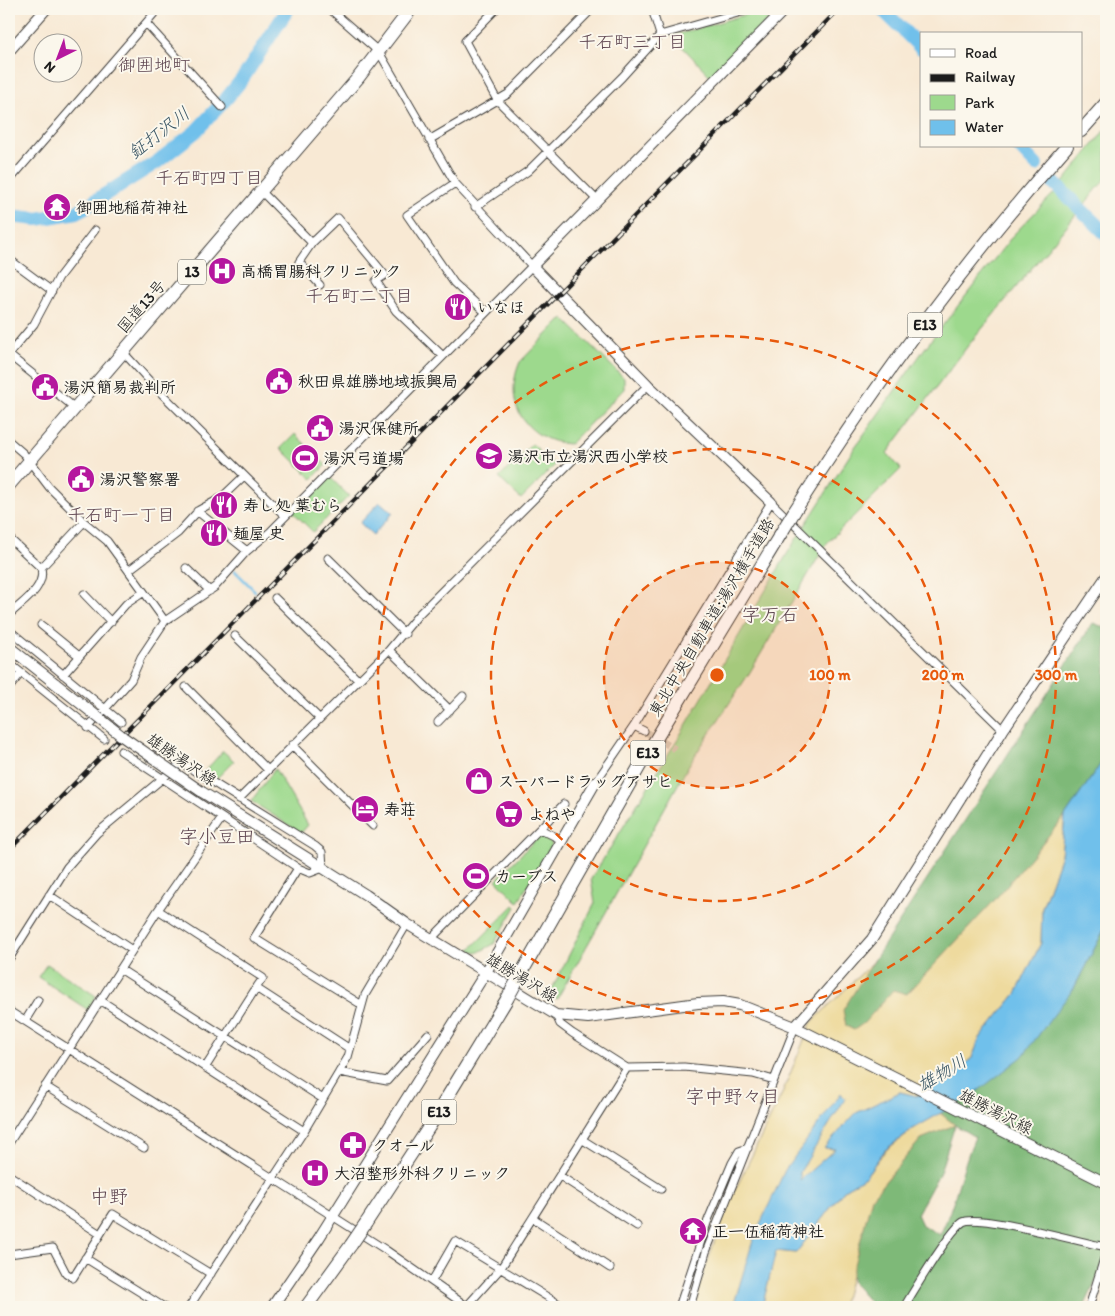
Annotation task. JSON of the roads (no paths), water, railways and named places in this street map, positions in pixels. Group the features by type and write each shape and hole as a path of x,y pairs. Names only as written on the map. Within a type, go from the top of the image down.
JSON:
{"highway":[{"name":"国道13号","path":"9,485 261,192 379,52 411,9"},
{"path":"1082,130 1106,103"},
{"name":"東北中央自動車道;湯沢横手道路","path":"306,1307 351,1245 429,1128 507,999 642,762 782,530 854,420 1000,227 1066,148"}],"street":[{"path":"9,50 46,9"},
{"path":"9,181 158,9"},
{"path":"330,9 379,52 428,140 455,183 475,207 648,385 771,502 1003,730"},
{"path":"496,9 465,41 497,100 596,199"},
{"path":"428,140 508,94 592,9"},
{"path":"652,9 660,35"},
{"path":"475,207 528,171 622,77 660,35 752,9"},
{"path":"88,728 131,680 140,658 165,621 210,591 247,551 285,516 785,9"},
{"path":"146,22 221,105"},
{"path":"455,183 407,215 454,283 485,312"},
{"path":"261,192 312,243"},
{"path":"320,284 299,262 312,243 338,218 385,275 376,282 396,311 443,356"},
{"path":"75,408 9,355 34,324 59,278 96,230"},
{"path":"9,259 52,291"},
{"path":"123,352 155,388 285,516"},
{"path":"239,799 292,744 405,634 426,607 648,385"},
{"path":"9,441 24,454 49,487 84,522 107,541 165,621"},
{"path":"129,570 178,533 197,511 221,498 244,476"},
{"path":"272,1307 332,1216 486,972 595,783 634,726 771,502"},
{"path":"197,511 247,551"},
{"path":"41,568 84,522"},
{"path":"9,538 41,568 43,575 41,584 9,615"},
{"path":"328,558 405,634"},
{"path":"186,568 210,591"},
{"path":"690,1307 706,1252 795,1027 872,939 1003,730 1106,577"},
{"path":"63,675 126,604 144,592"},
{"path":"84,594 111,622"},
{"path":"275,598 358,680"},
{"path":"41,625 79,656"},
{"path":"9,630 120,722"},
{"path":"235,636 319,718"},
{"name":"雄勝湯沢線","path":"9,647 123,737 202,792 323,868 407,924 556,1015 569,1018 594,1018 698,1003 723,1002 740,1004 795,1027 1106,1183"},
{"path":"389,650 450,710"},
{"path":"9,663 104,739"},
{"path":"9,688 21,673"},
{"path":"186,687 268,770"},
{"path":"438,722 463,696"},
{"path":"634,726 644,731"},
{"path":"292,744 373,826"},
{"path":"121,751 298,868 310,873 323,868 322,852 156,747"},
{"path":"9,959 67,867 97,833 180,763"},
{"path":"431,939 564,804"},
{"path":"9,1143 158,910 222,818"},
{"path":"540,829 562,840"},
{"path":"298,868 254,938 362,1006"},
{"path":"49,895 132,950"},
{"path":"158,910 263,978 205,1068"},
{"path":"189,1307 304,1131 339,1072 350,1049 365,995 407,924"},
{"path":"120,969 323,1099"},
{"path":"256,988 350,1049"},
{"path":"25,1021 38,1000"},
{"path":"100,1000 304,1131"},
{"path":"9,1011 332,1216 432,1281 467,1307 501,1268 627,1068"},
{"path":"556,1015 560,1024 572,1034 627,1068 684,1067 753,1074 774,1080"},
{"path":"339,1072 387,1081 428,1034"},
{"path":"45,1086 144,1148"},
{"path":"9,1127 16,1132"},
{"path":"583,1140 661,1189"},
{"path":"679,1307 708,1220 732,1163 739,1151 748,1148"},
{"path":"9,1175 100,1234"},
{"path":"560,1176 637,1226"},
{"path":"9,1254 53,1248 66,1273 73,1278 113,1214 211,1274"},
{"path":"533,1218 610,1268"},
{"path":"904,1307 944,1245 961,1223 969,1220 994,1222 1106,1248"},
{"path":"432,1281 455,1241 501,1268 554,1305 564,1307"},
{"path":"1089,1307 1106,1252"},
{"path":"85,1258 164,1307"}],"water":[{"path":"380,502 393,513 373,535 360,523"},
{"path":"1106,756 1106,926 1074,988 1022,1057 974,1094 913,1129 885,1150 865,1177 844,1190 796,1253 776,1251 762,1307 733,1307 754,1237 785,1170 841,1093 845,1099 800,1172 800,1180 835,1149 824,1148 856,1113 900,1092 917,1096 949,1078 972,1058 980,1038 1016,994 1041,943 1042,908 1061,855 1065,816"}],"waterway":[{"name":"鉦打沢川","path":"9,216 37,219 77,212 157,162 195,132 226,99 243,78 288,9"},
{"path":"882,9 920,47"},
{"path":"1020,148 1036,165"},
{"path":"1054,183 1106,234"},
{"path":"234,570 255,591"},
{"path":"9,680 16,671"}],"tunnel":[{"path":"644,731 675,749"}],"railway":[{"path":"9,850 839,9"}],"place":[{"name":"御囲地稲荷神社","path":"57,207"},
{"name":"高橋胃腸科クリニック","path":"222,271"},
{"name":"いなほ","path":"458,307"},
{"name":"秋田県雄勝地域振興局","path":"279,381"},
{"name":"湯沢簡易裁判所","path":"45,387"},
{"name":"湯沢保健所","path":"320,428"},
{"name":"湯沢市立湯沢西小学校","path":"489,456"},
{"name":"湯沢弓道場","path":"305,458"},
{"name":"湯沢警察署","path":"81,479"},
{"name":"寿し処 葉むら","path":"224,505"},
{"name":"麺屋 史","path":"214,533"},
{"name":"スーパードラッグアサヒ","path":"479,781"},
{"name":"寿荘","path":"365,809"},
{"name":"よねや","path":"509,814"},
{"name":"カーブス","path":"476,876"},
{"name":"クオール","path":"353,1145"},
{"name":"大沼整形外科クリニック","path":"315,1173"},
{"name":"正一伍稲荷神社","path":"693,1231"}],"district":[{"name":"千石町三丁目","path":"632,42"},
{"name":"御囲地町","path":"154,65"},
{"name":"千石町四丁目","path":"209,178"},
{"name":"千石町二丁目","path":"359,296"},
{"name":"千石町一丁目","path":"121,515"},
{"name":"字万石","path":"770,614"},
{"name":"字小豆田","path":"217,836"},
{"name":"字中野々目","path":"733,1096"},
{"name":"中野","path":"109,1196"}],"water label":[{"name":"雄物川","path":"942,1073"}]}
